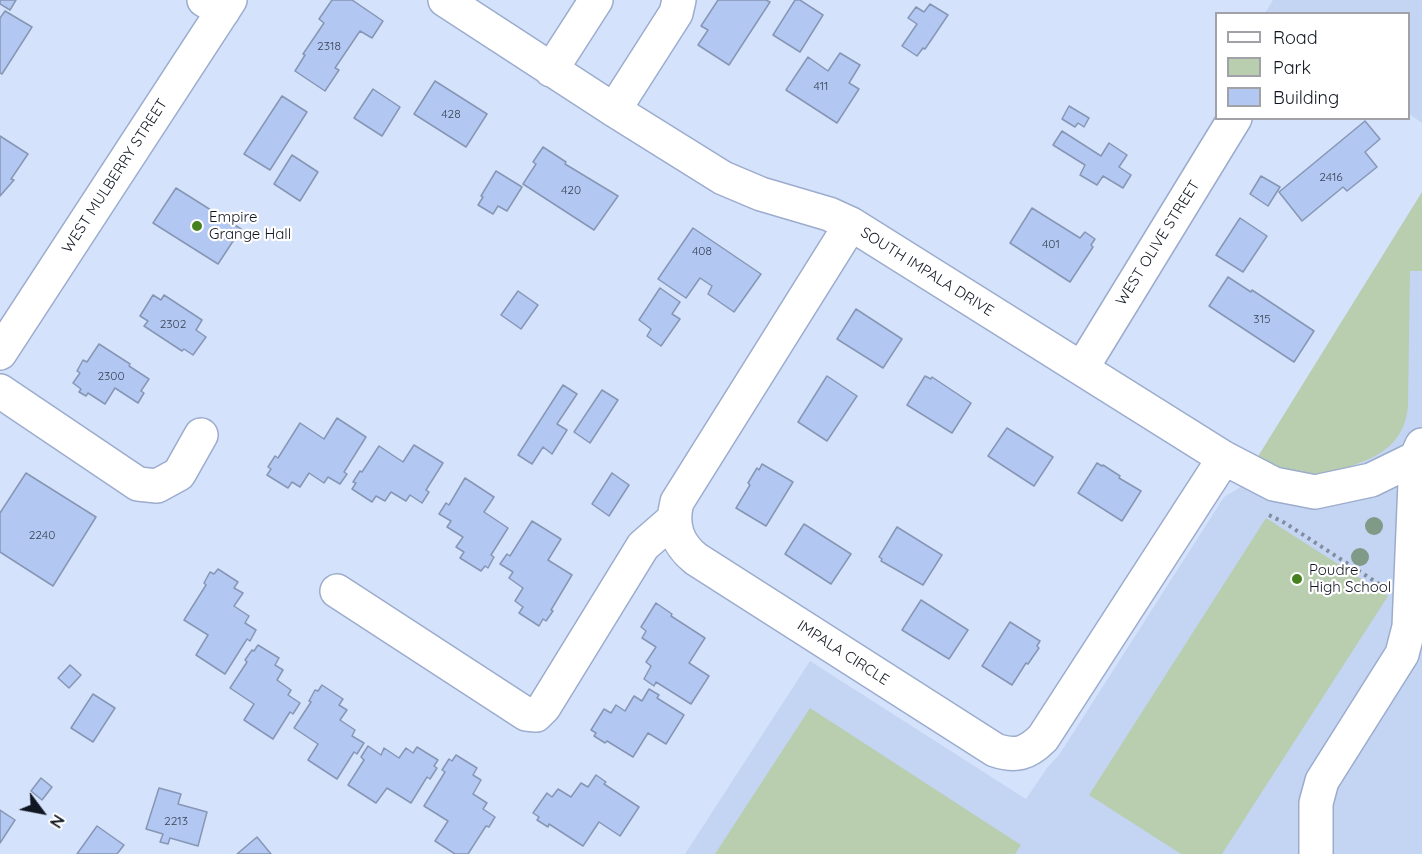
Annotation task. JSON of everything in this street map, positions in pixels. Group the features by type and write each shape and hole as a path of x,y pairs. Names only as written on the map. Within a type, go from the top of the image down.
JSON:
{"street":[{"name":"SOUTH IMPALA DRIVE","path":"445,0 551,70 723,177 761,194 828,214 851,224 1224,458 1274,484 1315,492 1371,480 1420,454"},
{"path":"551,70 596,0"},
{"path":"614,110 676,13 679,0"},
{"name":"WEST MULBERRY STREET","path":"0,353 219,4"},
{"name":"WEST OLIVE STREET","path":"1082,368 1234,120"},
{"path":"337,591 526,714 536,715 544,707 643,546 674,519 676,502 851,224"},
{"path":"0,391 138,484 157,486 179,474 201,435"},
{"path":"1316,854 1316,803 1322,780 1402,654 1409,627 1420,454"},
{"name":"IMPALA CIRCLE","path":"674,519 676,534 681,544 696,559 995,750 1009,754 1033,748 1042,738 1224,458"}],"path":[{"path":"1267,513 1391,591 1411,594"}],"shaded area":[{"path":"1273,0 1422,0 1422,123 1410,115 1410,12 1266,12"},
{"name":"Poudre High School","path":"1422,192 1422,854 685,854 810,661 1026,799 1047,768 1059,755 1224,497 1239,488"}],"green space":[{"path":"1422,192 1422,271 1410,271 1408,407 1401,431 1395,440 1379,454 1358,464 1323,475 1296,473 1257,458"},
{"path":"1266,518 1388,596 1222,854 1181,854 1089,795"},
{"path":"810,708 1021,845 1015,854 715,854"}],"building":[{"path":"0,0 16,0 10,10 0,4"},
{"path":"332,0 352,0 383,21 372,38 360,31 335,68 339,70 325,91 295,71 305,55 303,54 324,23 319,19"},
{"path":"718,0 766,0 770,2 729,65 698,45 708,30 701,26"},
{"path":"795,0 800,0 823,15 800,52 773,35"},
{"path":"930,4 948,15 925,49 923,48 917,56 902,46 917,24 908,18 916,7 924,12"},
{"path":"5,11 32,27 2,74 0,73 0,18"},
{"path":"840,53 860,65 849,83 859,89 837,123 786,90 808,57 828,71"},
{"path":"435,81 487,114 466,147 414,114"},
{"path":"373,89 400,107 382,136 354,118"},
{"path":"282,96 307,112 270,170 244,154"},
{"path":"1069,106 1089,118 1084,127 1078,123 1075,127 1062,119"},
{"path":"1365,121 1380,139 1365,152 1377,167 1347,191 1343,187 1302,221 1279,192"},
{"path":"1062,131 1101,156 1109,143 1127,155 1119,167 1131,175 1123,188 1103,176 1097,185 1080,175 1085,165 1053,145"},
{"path":"0,136 28,154 11,179 14,180 0,196"},
{"path":"543,147 566,162 565,164 618,196 594,230 523,184 536,164 533,162"},
{"path":"292,155 318,172 300,201 274,184"},
{"path":"496,171 522,187 507,211 498,206 493,214 478,205"},
{"path":"1261,176 1280,187 1268,206 1250,194"},
{"name":"Empire Grange Hall","path":"176,188 241,229 218,264 153,223"},
{"path":"1032,208 1080,238 1085,232 1095,239 1091,245 1093,247 1070,282 1010,243"},
{"path":"1240,218 1267,236 1243,272 1216,255"},
{"path":"693,228 761,274 734,312 708,294 712,286 700,278 686,298 658,279"},
{"path":"1228,277 1314,331 1294,362 1209,306"},
{"path":"660,288 680,302 672,314 680,319 661,346 647,336 651,329 639,320"},
{"path":"518,291 538,305 521,329 501,315"},
{"path":"153,295 161,300 164,295 202,320 196,330 206,337 193,355 184,349 182,351 144,326 148,321 140,316"},
{"path":"856,309 902,339 883,368 837,339"},
{"path":"99,344 149,379 141,391 144,393 138,403 115,388 105,404 88,393 86,396 79,392 81,389 73,383 80,373 77,371 83,360 87,362"},
{"path":"827,376 857,396 827,441 798,422"},
{"path":"925,376 931,379 932,377 971,403 952,433 907,405"},
{"path":"563,385 577,394 557,424 567,430 552,454 543,447 532,464 518,455"},
{"path":"602,390 618,400 590,443 574,432"},
{"path":"337,418 366,437 344,472 347,474 340,484 328,477 324,483 309,473 300,487 292,482 288,488 267,475 271,469 268,467 275,456 278,458 300,423 324,439"},
{"path":"1007,428 1053,457 1034,486 988,456"},
{"path":"414,445 443,463 426,490 429,492 422,503 410,495 406,501 391,492 385,501 376,496 372,502 352,489 356,483 353,482 379,446 403,462"},
{"path":"1097,463 1141,491 1122,521 1078,493"},
{"path":"762,464 793,482 766,526 736,508 750,485 748,483"},
{"path":"26,473 96,517 53,586 0,552 0,513"},
{"path":"612,473 629,485 609,516 592,504"},
{"path":"465,478 494,497 484,512 508,528 491,555 494,557 488,568 485,566 481,571 460,558 464,552 456,547 463,537 447,527 451,521 439,514 446,503 449,505"},
{"path":"532,521 561,539 548,560 572,575 551,610 553,611 546,621 543,619 539,626 519,613 523,607 515,601 523,588 509,578 513,572 500,564 507,554 510,556"},
{"path":"804,524 851,554 831,584 785,554"},
{"path":"897,527 942,555 923,585 881,561 879,557"},
{"path":"218,569 238,582 234,588 243,593 234,606 249,616 245,623 256,630 250,641 247,639 225,674 196,655 208,635 184,620 206,585 204,583 210,572 214,574"},
{"path":"921,600 968,630 949,659 902,630"},
{"path":"656,603 672,614 671,616 705,638 689,663 709,676 691,704 656,682 654,686 644,679 651,666 646,662 656,647 642,638 646,631 641,627"},
{"path":"1010,622 1040,641 1037,646 1039,648 1012,685 982,666"},
{"path":"258,645 279,658 275,665 283,670 277,680 291,690 288,695 300,703 293,714 290,712 273,739 244,720 254,704 230,688 247,662 245,660"},
{"path":"70,665 81,675 69,688 58,678"},
{"path":"322,685 343,699 339,705 347,710 340,720 355,730 352,736 364,743 357,754 354,752 337,779 308,760 318,744 294,728 311,702 309,701 315,690 318,691"},
{"path":"649,689 659,695 657,698 684,715 666,744 648,733 633,757 594,736 596,733 591,730 604,709 611,713 616,705 625,711 634,696 642,701"},
{"path":"93,694 115,708 93,742 71,728"},
{"path":"368,746 381,755 384,748 399,758 406,748 413,753 417,747 438,760 434,766 437,768 430,779 427,777 411,803 387,788 376,803 348,785 364,760 361,757"},
{"path":"456,755 477,768 473,775 481,780 473,794 487,803 483,809 495,817 489,827 486,826 468,854 455,854 435,841 448,821 424,806 445,772 442,770 449,759 452,761"},
{"path":"596,775 606,782 604,784 639,807 620,836 599,822 583,846 549,824 548,827 537,820 539,817 533,813 547,793 552,797 558,789 571,797 581,783 588,787"},
{"path":"41,778 52,787 42,800 31,791"},
{"path":"159,788 181,794 178,804 207,812 198,846 170,838 168,844 160,842 163,834 146,829"},
{"path":"0,810 15,820 0,843"},
{"path":"97,826 124,845 117,854 77,854"},
{"path":"257,837 271,854 237,854"}],"place":[{"name":"Empire Grange Hall","path":"197,226"},
{"name":"Poudre High School","path":"1297,579"}]}
